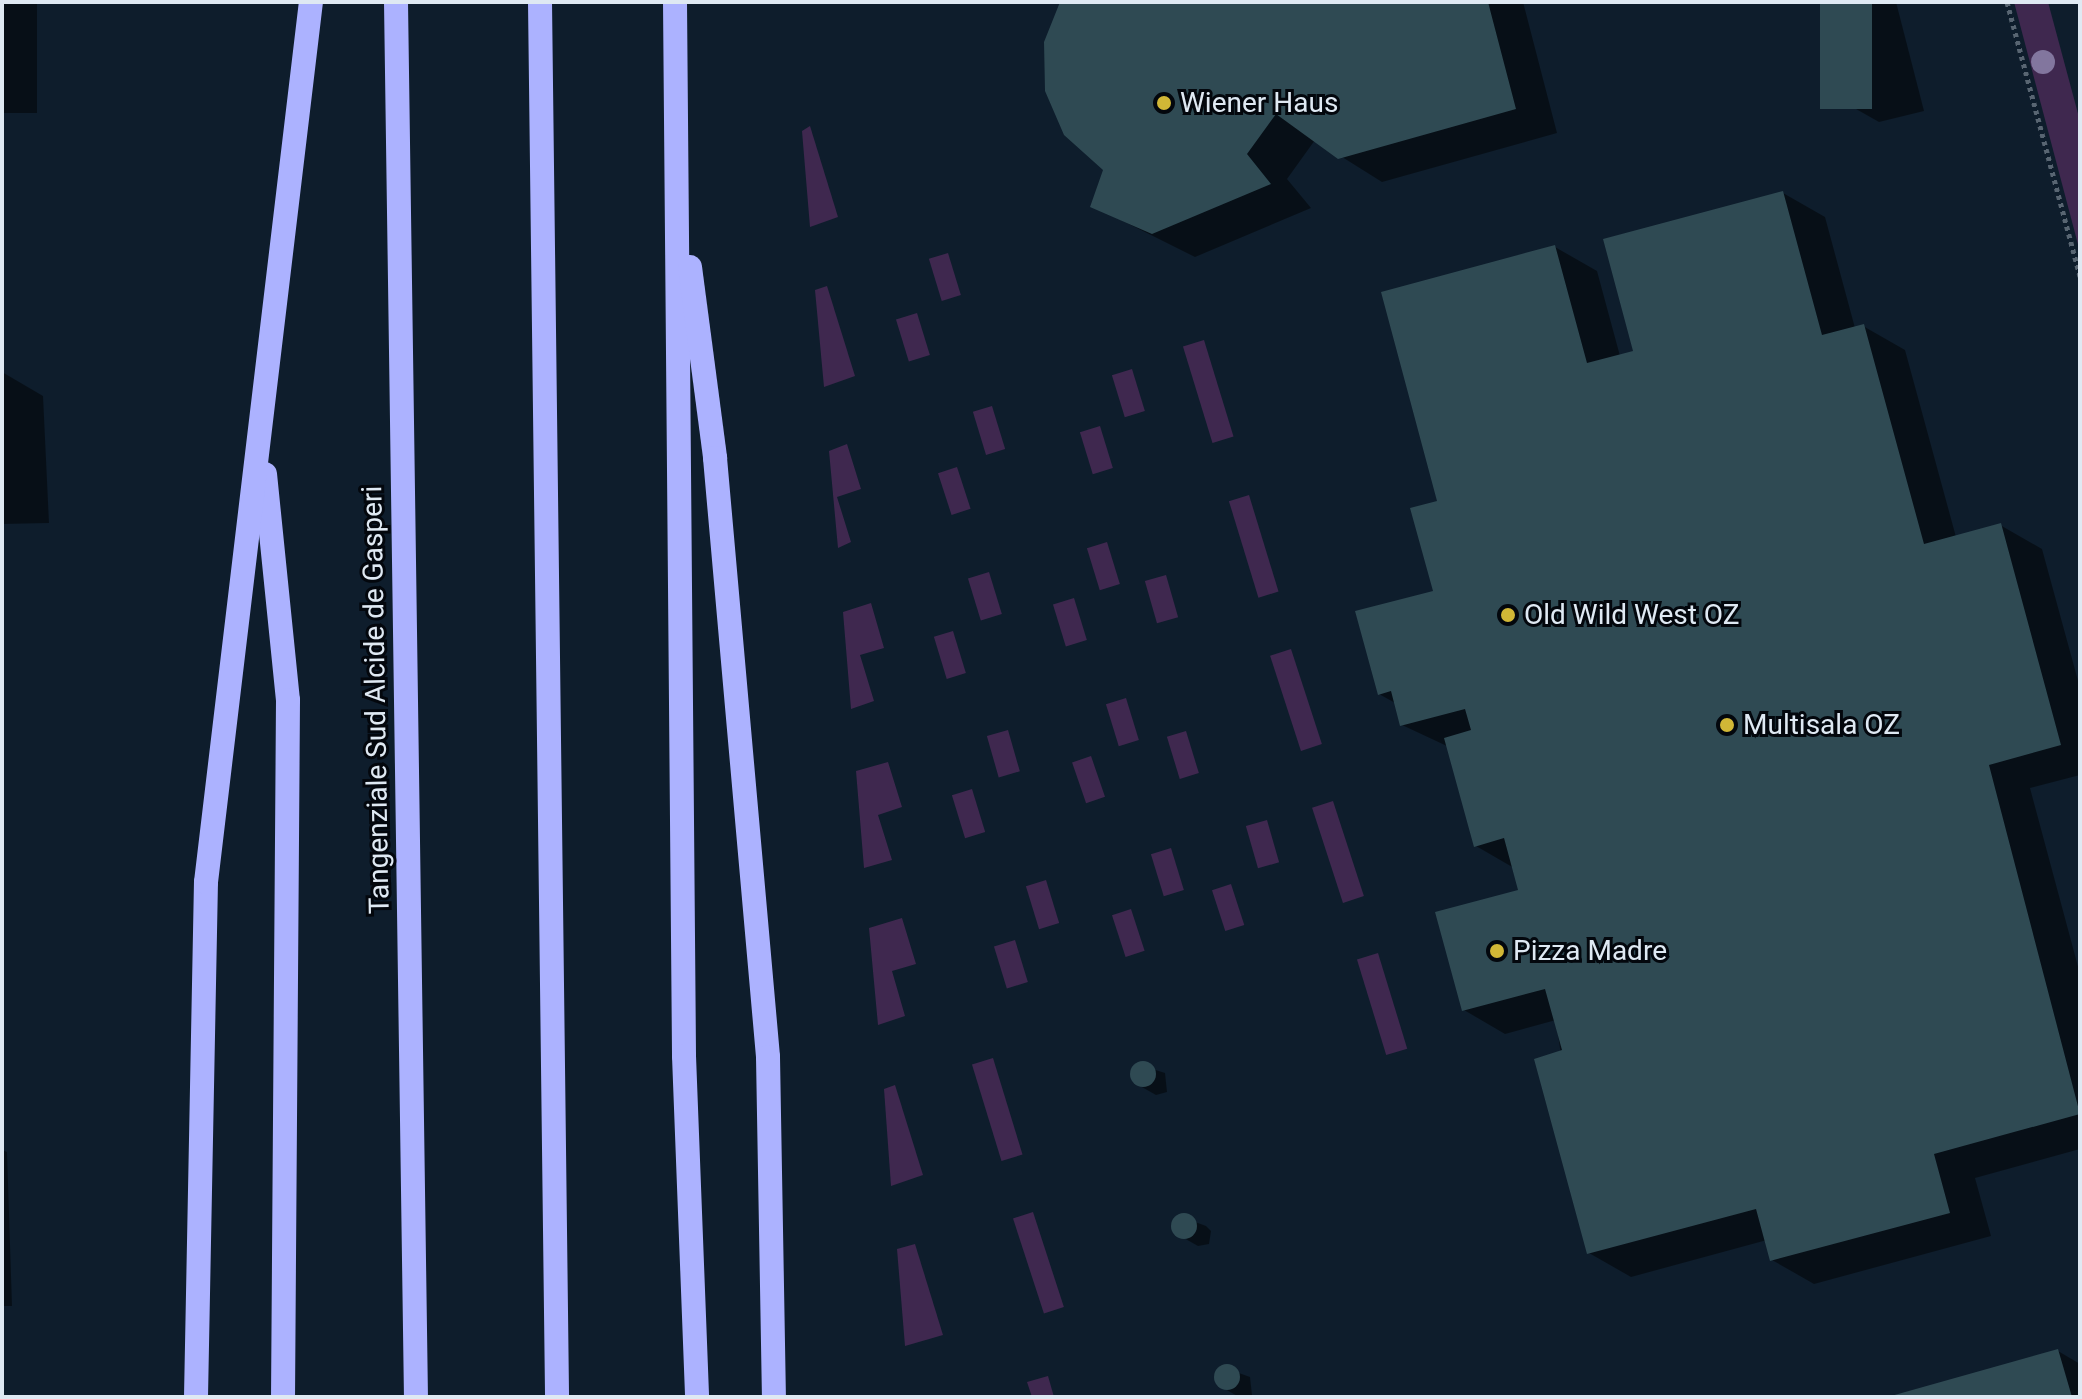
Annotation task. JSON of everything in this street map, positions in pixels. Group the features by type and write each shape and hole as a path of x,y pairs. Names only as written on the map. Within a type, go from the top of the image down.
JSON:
{"highway":[{"path":"196,1397 206,882 311,2"},
{"name":"Tangenziale Sud Alcide de Gasperi","path":"396,2 416,1397"},
{"path":"540,2 557,1397"},
{"path":"675,2 684,1056 697,1397"},
{"path":"676,158 715,458 768,1057 774,1397"},
{"path":"261,428 288,700 283,1397"}],"path":[{"path":"2007,2 2080,276"}],"shaded area":[{"path":"2014,2 2048,2 2080,121 2080,252"},
{"path":"810,126 838,217 810,227 802,131"},
{"path":"948,253 961,295 942,301 929,259"},
{"path":"827,286 855,376 824,387 815,290"},
{"path":"917,313 930,355 909,362 896,319"},
{"path":"1204,340 1234,437 1212,443 1183,346"},
{"path":"1132,369 1145,411 1125,417 1112,375"},
{"path":"992,406 1005,449 986,455 973,412"},
{"path":"1100,426 1113,468 1093,474 1080,432"},
{"path":"847,444 861,489 837,497 851,542 838,548 829,451"},
{"path":"957,467 971,509 952,515 938,473"},
{"path":"1249,495 1279,592 1258,598 1229,501"},
{"path":"1107,542 1120,584 1100,590 1087,548"},
{"path":"989,572 1002,614 981,621 968,578"},
{"path":"1166,575 1178,617 1157,623 1145,581"},
{"path":"1074,598 1087,640 1066,647 1053,604"},
{"path":"871,603 884,648 860,655 874,701 851,709 843,612"},
{"path":"953,631 966,673 947,679 934,637"},
{"path":"1291,649 1322,744 1301,751 1270,656"},
{"path":"1126,698 1139,740 1119,746 1106,704"},
{"path":"1008,730 1020,771 999,777 987,736"},
{"path":"1186,731 1199,773 1180,779 1167,737"},
{"path":"1091,756 1105,797 1086,803 1072,763"},
{"path":"888,762 902,807 878,815 892,860 864,868 856,771"},
{"path":"972,789 985,832 965,838 952,795"},
{"path":"1333,801 1364,896 1343,903 1312,808"},
{"path":"1267,820 1279,862 1258,868 1246,826"},
{"path":"1171,848 1184,890 1164,896 1151,854"},
{"path":"1046,880 1059,923 1039,929 1026,886"},
{"path":"1231,884 1244,925 1225,931 1212,890"},
{"path":"1131,909 1145,951 1126,957 1112,915"},
{"path":"902,918 916,964 892,971 905,1016 878,1025 869,928"},
{"path":"1015,940 1028,982 1007,989 994,946"},
{"path":"1378,953 1407,1049 1386,1055 1357,959"},
{"path":"993,1058 1023,1155 1001,1161 972,1064"},
{"path":"895,1085 923,1175 891,1186 884,1089"},
{"path":"1033,1212 1064,1307 1044,1314 1013,1218"},
{"path":"915,1244 943,1335 905,1346 897,1249"},
{"path":"1048,1376 1054,1397 1032,1397 1027,1382"}],"building":[{"path":"1060,2 1488,2 1516,109 1338,159 1276,114 1247,154 1271,184 1152,234 1090,207 1103,170 1064,135 1045,91 1044,42"},
{"path":"1820,2 1872,2 1872,109 1820,109"},
{"path":"1783,191 1822,335 1864,324 1924,544 2001,523 2061,745 1989,765 2080,1114 1934,1154 1950,1213 1770,1261 1756,1209 1587,1254 1534,1059 1562,1050 1545,989 1462,1011 1435,912 1518,890 1504,838 1474,847 1444,738 1471,730 1465,709 1400,726 1391,691 1378,695 1355,611 1433,591 1410,508 1437,501 1381,292 1555,245 1587,363 1633,351 1603,239"},
{"path":"1143,1061 1152,1065 1156,1074 1152,1083 1143,1087 1134,1083 1130,1074 1134,1065"},
{"path":"1184,1213 1193,1217 1197,1226 1193,1235 1184,1239 1175,1235 1171,1226 1175,1217"},
{"path":"2058,1349 2072,1397 1891,1396"},
{"path":"1227,1364 1236,1368 1240,1377 1236,1386 1227,1390 1218,1386 1214,1377 1218,1368"}],"place":[{"name":"Wiener Haus","path":"1164,103"},
{"name":"Old Wild West OZ","path":"1508,615"},
{"name":"Multisala OZ","path":"1727,725"},
{"name":"Pizza Madre","path":"1497,951"}]}
